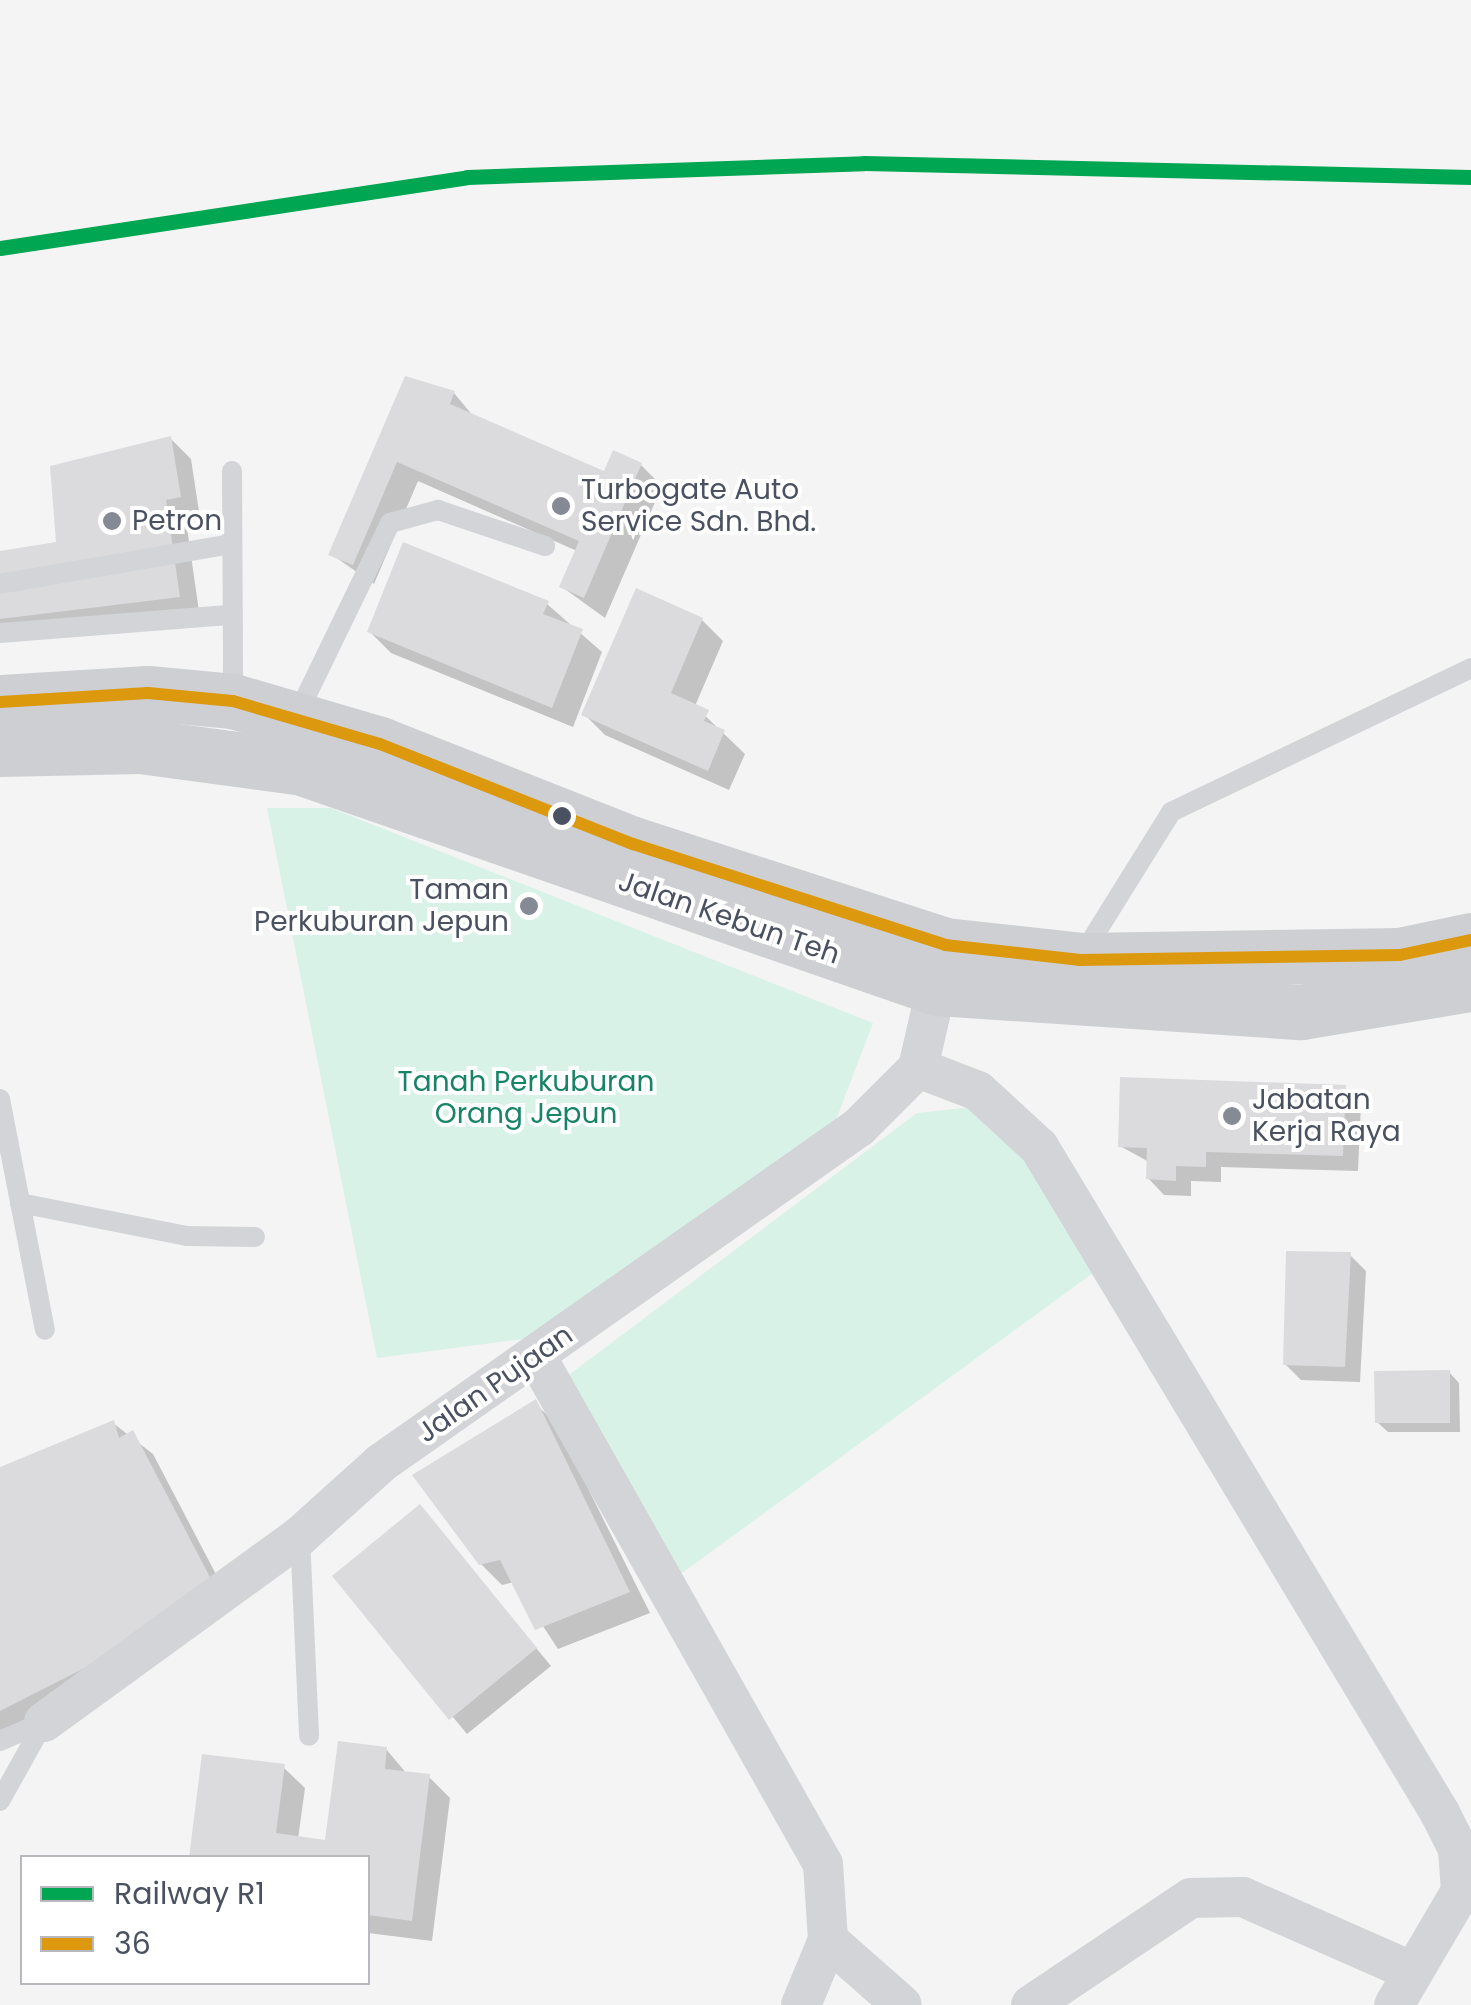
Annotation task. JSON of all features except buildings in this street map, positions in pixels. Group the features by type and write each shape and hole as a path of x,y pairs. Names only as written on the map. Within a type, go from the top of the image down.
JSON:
{"main road":[{"name":"Jalan Kebun Teh","path":"0,702 148,693 233,702 295,719 633,844 941,966"},
{"name":"Jalan Kebun Teh","path":"0,749 242,755 369,788 941,966 1067,978 1301,1012 1471,984"},
{"name":"Jalan Kebun Teh","path":"1067,978 1400,954 1471,940"}],"street":[{"path":"941,966 918,1068 978,1090 1039,1147 1458,1849 1461,1891 1404,1988 1243,1896 1191,1898 1031,2005"},
{"name":"Jalan Pujaan","path":"44,1722 300,1536 381,1463 859,1127 918,1068"},
{"path":"536,1356 823,1864 828,1940 801,2005"},
{"path":"828,1940 902,2005"}],"lane":[{"path":"232,471 233,702 242,755"},
{"path":"295,719 390,523 438,510 544,546"},
{"path":"0,584 231,544"},
{"path":"0,633 230,615"},
{"path":"1067,978 1170,812 1471,668"},
{"path":"0,1098 44,1330"},
{"path":"20,1203 188,1236 254,1237"},
{"path":"300,1536 310,1736"},
{"path":"0,1741 44,1722"},
{"name":"Jalan Pujaan","path":"0,1801 44,1722"}],"green space":[{"name":"Tanah Perkuburan Orang Jepun","path":"267,808 331,808 873,1023 833,1128 523,1339 377,1358"},
{"path":"990,1105 1100,1268 678,1576 558,1383 917,1113"}],"rail line":[{"name":"R1","path":"0,248 467,177 864,163 1471,177"}],"transit line":[{"name":"36","path":"0,702 148,693 233,701 380,744 633,844 945,945 1080,960 1400,955 1471,940"}],"place":[{"name":"Turbogate Auto Service Sdn. Bhd.","path":"561,506"},
{"name":"Petron","path":"112,521"},
{"name":"Taman Perkuburan Jepun","path":"529,906"},
{"name":"Jabatan Kerja Raya","path":"1232,1116"}]}
